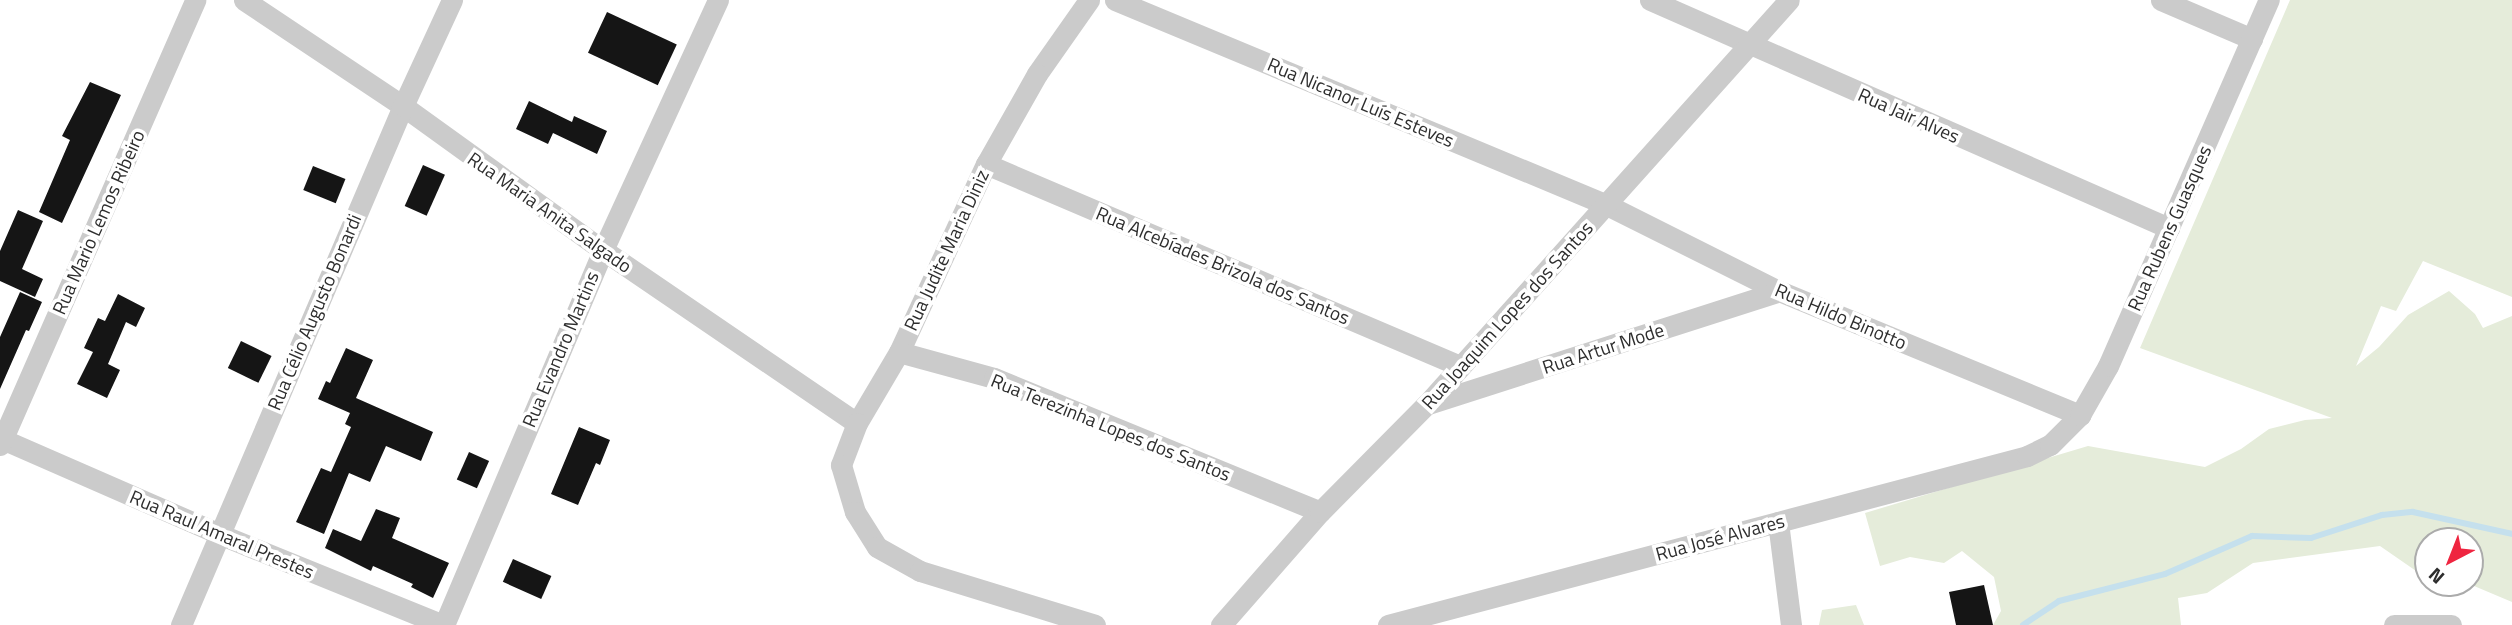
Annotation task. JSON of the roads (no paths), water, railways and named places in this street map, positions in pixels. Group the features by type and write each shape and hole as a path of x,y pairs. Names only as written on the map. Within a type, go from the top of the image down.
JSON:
{"street":[{"name":"Rua Mario Lemos Ribeiro","path":"1,442 195,0"},
{"name":"Rua Maria Anita Salgado","path":"244,0 403,106 603,250 857,423"},
{"name":"Rua Célio Augusto Bonardi","path":"181,625 403,106 452,0"},
{"name":"Rua Evandro Martins","path":"443,625 603,250 718,0"},
{"name":"Rua Judite Maria Diniz","path":"1089,0 1037,74 986,164 899,352 857,423 841,465 855,512 877,547 920,571 1095,625"},
{"name":"Rua Nicanor Luís Esteves","path":"1115,0 1607,205"},
{"name":"Rua Jair Alves","path":"1650,0 2169,228"},
{"name":"Rua Joaquim Lopes dos Santos","path":"1221,625 1320,512 1427,404 1789,0"},
{"path":"2161,0 2252,39"},
{"name":"Rua Rubens Guasques","path":"2050,446 2080,415 2108,366 2269,0"},
{"name":"Rua Alcebíades Brizola dos Santos","path":"986,164 1460,366"},
{"name":"Rua Hildo Binotto","path":"1607,205 1779,291 2080,415"},
{"name":"Rua Artur Mode","path":"1427,404 1779,291"},
{"name":"Rua Terezinha Lopes dos Santos","path":"899,352 994,378 1320,512"},
{"name":"Rua Raul Amaral Prestes","path":"1,442 443,625"},
{"name":"Rua José Alvares","path":"1388,625 2027,456 2050,446"},
{"path":"1778,522 1791,625"},
{"path":"2394,625 2451,625"}],"waterway":[{"path":"2023,625 2059,601 2165,574 2252,536 2311,538 2382,515 2413,512 2512,534"}]}
